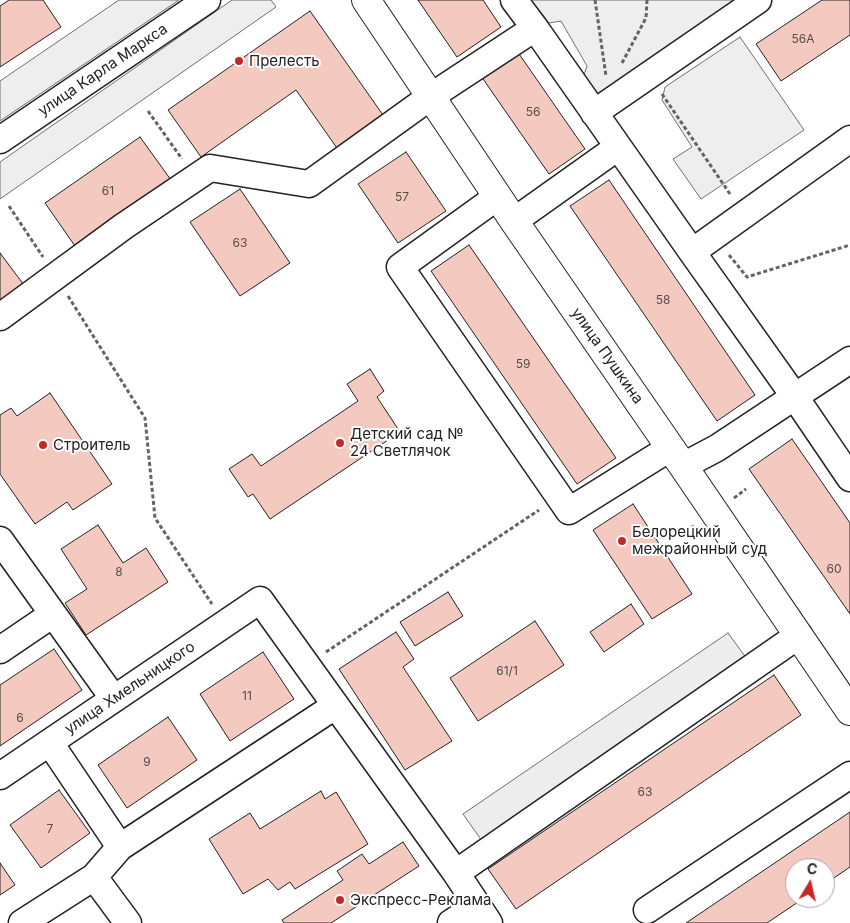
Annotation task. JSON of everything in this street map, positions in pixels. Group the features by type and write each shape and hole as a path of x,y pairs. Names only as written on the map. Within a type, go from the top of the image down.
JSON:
{"main road":[{"name":"улица Пушкина","path":"366,0 514,221 850,711"}],"street":[{"name":"улица Карла Маркса","path":"0,140 207,0"},
{"path":"514,0 795,397 850,478"},
{"path":"594,113 758,0"},
{"path":"0,317 124,226 210,168 309,184 430,97 535,28"},
{"path":"692,252 850,139"},
{"path":"514,221 618,147"},
{"path":"498,197 400,267 569,511 676,457 717,448 850,360"},
{"path":"0,540 114,699"},
{"name":"улица Хмельницкого","path":"0,776 260,600 307,665"},
{"path":"0,650 53,614"},
{"path":"456,873 799,635"},
{"path":"307,665 456,873 483,914 451,923"},
{"path":"22,923 94,877 120,847 335,706"},
{"path":"50,743 120,847"},
{"path":"647,910 850,774"},
{"path":"94,877 128,923"}],"path":[{"path":"595,0 607,79"},
{"path":"621,65 646,18 647,0"},
{"path":"649,75 744,215"},
{"path":"148,110 195,178"},
{"path":"10,206 145,418 155,518 224,624"},
{"path":"715,236 747,278 850,245"},
{"path":"733,499 746,489"},
{"path":"307,665 559,496"}],"shaded area":[{"path":"119,0 179,0 0,121 0,81"},
{"path":"232,0 271,0 276,7 0,199 0,162"},
{"path":"531,0 735,0 601,93 591,94 581,83 587,66 561,21 549,23"},
{"path":"740,37 804,130 701,199 673,159 692,147 662,100 665,87"},
{"path":"728,633 747,659 482,841 463,814"}],"building":[{"path":"9,0 43,0 61,27 0,67 0,6"},
{"path":"418,0 483,0 501,27 457,57"},
{"path":"822,0 850,0 850,35 781,81 756,44"},
{"path":"310,11 383,115 337,148 296,90 201,157 168,110"},
{"path":"517,51 585,149 549,174 481,76"},
{"path":"140,137 171,180 75,246 45,203"},
{"path":"406,152 446,211 398,243 358,184"},
{"path":"609,180 755,395 717,421 570,206"},
{"path":"240,189 290,263 240,296 190,222"},
{"path":"469,245 616,458 577,484 431,271"},
{"path":"0,253 24,285 0,303"},
{"name":"Детский сад № 24 Светлячок","path":"370,369 384,391 377,397 400,432 270,519 253,494 248,497 229,469 252,454 261,466 358,401 347,384"},
{"name":"Строитель","path":"50,393 112,484 73,510 67,502 35,524 0,474 0,415 11,408 17,416"},
{"path":"792,439 850,523 850,614 749,469"},
{"path":"633,504 692,594 652,619 593,530"},
{"path":"98,525 123,563 146,548 168,582 86,635 65,603 87,589 61,549"},
{"path":"448,592 463,616 415,646 400,622"},
{"path":"631,604 644,624 604,652 590,632"},
{"path":"535,621 564,665 478,721 450,678"},
{"path":"396,632 414,659 403,667 452,741 405,770 339,669"},
{"path":"54,649 82,690 0,746 0,685"},
{"path":"263,652 294,699 230,741 200,694"},
{"path":"774,675 801,715 516,909 488,869"},
{"path":"168,717 197,760 127,808 98,765"},
{"path":"59,790 90,833 41,868 10,825"},
{"path":"321,791 325,799 336,792 368,844 295,889 290,882 278,890 268,879 243,894 209,839 250,813 260,829"},
{"path":"850,812 850,867 835,877 835,858 785,858 785,908 789,908 767,923 686,923"},
{"name":"Экспресс-Реклама","path":"403,842 419,866 331,923 284,923 282,920 343,880 337,871 362,854 369,864"},
{"path":"0,863 15,885 0,895"}],"place":[{"name":"Прелесть","path":"239,61"},
{"name":"Детский сад № 24 Светлячок","path":"340,443"},
{"name":"Строитель","path":"43,445"},
{"name":"Белорецкий межрайонный суд","path":"622,541"},
{"name":"Экспресс-Реклама","path":"340,900"}]}
